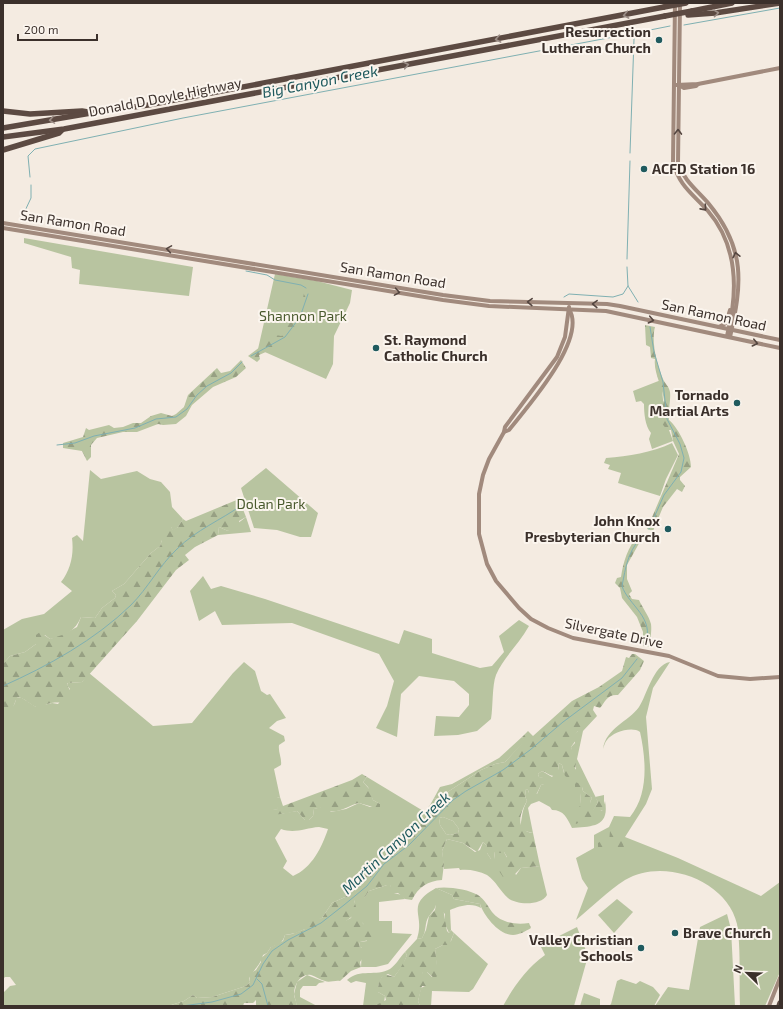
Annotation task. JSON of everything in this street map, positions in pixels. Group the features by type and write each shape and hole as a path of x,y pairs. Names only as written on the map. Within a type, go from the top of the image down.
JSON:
{"highway":[{"name":"Donald D Doyle Highway","path":"3,128 148,105 686,3"},
{"path":"692,13 732,3"},
{"path":"692,13 740,10 780,3"},
{"name":"Donald D Doyle Highway","path":"3,137 64,129 678,13 692,13"},
{"path":"3,111 30,114 82,111 91,113"},
{"path":"3,150 59,133 64,129"},
{"path":"3,140 35,132"}],"street":[{"path":"675,3 673,164 681,184 711,215 727,245 731,258 735,288 729,337"},
{"path":"680,3 677,152 682,174 718,216 731,239 740,277 739,299 730,330"},
{"path":"674,85 679,85 684,88 780,68"},
{"name":"San Ramon Road","path":"3,223 443,295 490,301 620,306 780,340"},
{"name":"San Ramon Road","path":"3,228 443,300 489,306 606,311 780,348"},
{"path":"719,229 724,230 731,239"},
{"path":"718,327 726,323 731,304 734,302"},
{"name":"Silvergate Drive","path":"569,303 565,337 557,357 505,427 483,475 479,494 479,534 487,564 496,581 518,608 531,619 573,638 615,644 669,656 718,676 745,679 780,677"},
{"path":"561,309 567,316"},
{"name":"Silvergate Drive","path":"504,432 509,430 562,358 571,333 572,313 569,309"},
{"path":"769,1006 780,978"}],"green space":[{"path":"24,238 193,267 189,296 79,284 80,270 72,268 71,257 24,243"},
{"name":"Shannon Park","path":"275,274 317,281 352,290 350,303 334,336 333,364 326,379 258,349"},
{"path":"304,293 311,294 309,306 300,325 294,333 287,340 259,355 260,359 257,362 248,356 276,335 285,335 285,327 295,313 300,313"},
{"path":"645,325 655,327 654,346 657,360 663,379 670,392 669,420 677,429 684,442 689,455 691,467 680,477 680,480 685,486 682,492 677,489 663,507 653,531 647,529 679,454 673,441 671,430 668,430 660,420 658,412 664,401 655,369 655,359 651,358 650,347 646,345"},
{"path":"241,360 246,368 236,377 213,387 192,405 186,416 176,424 158,424 137,432 123,432 97,438 91,445 91,457 87,461 82,451 63,448 63,443 83,437 86,428 89,430 109,425 114,428 123,427 133,423 141,423 151,416 161,413 172,416 184,407 188,395 217,368 221,373 230,371"},
{"path":"661,380 665,419 673,441 652,449 649,439 651,433 646,423 644,404 641,401 636,402 633,391"},
{"path":"672,443 678,455 666,479 660,496 618,483 621,473 608,469 610,465 604,463 606,458 640,454"},
{"name":"Dolan Park","path":"266,468 318,513 311,537 300,537 277,530 254,528 241,488"},
{"path":"90,470 101,479 137,471 150,479 161,482 170,492 172,507 183,519 178,527 173,531 171,527 162,534 160,546 151,553 124,584 112,591 116,595 115,598 102,608 95,618 81,617 73,629 60,637 50,639 45,635 36,638 36,644 25,652 10,656 3,664 3,630 22,619 44,614 72,591 61,582 71,561 73,550 72,538 77,535 83,541"},
{"path":"239,499 246,517 239,521 241,527 228,531 219,527 218,535 195,547 185,555 189,560 176,570 137,621 86,678 82,682 67,684 71,693 67,702 51,703 42,707 36,707 17,697 11,713 3,711 3,664 10,656 25,652 36,644 36,635 40,632 50,639 62,635 77,627 81,617 95,618 102,608 115,598 116,595 112,591 124,584 151,553 160,546 162,540 162,529 166,524 169,524 173,530 178,527 183,519 186,521"},
{"path":"246,517 251,532 218,535 219,527 228,531"},
{"path":"638,536 642,538 627,565 627,579 632,591 629,594 632,599 639,600 650,621 650,647 643,646 643,632 637,617 622,598 620,588 615,583 617,578 621,577 626,555 634,540"},
{"path":"203,576 211,589 221,586 265,599 399,644 404,630 432,639 432,653 480,668 492,666 504,652 499,636 519,620 529,626 496,675 491,719 477,731 458,735 434,736 436,716 459,717 469,705 469,694 454,681 419,676 401,694 397,737 376,728 387,706 394,681 379,654 292,623 222,625 215,611 199,621 190,591"},
{"path":"632,654 635,654 644,661 640,670 618,695 609,697 600,708 594,706 593,710 597,716 583,731 578,731 575,735 576,740 571,747 576,761 574,779 572,780 565,776 562,765 559,763 558,770 560,772 556,776 552,776 542,771 538,774 539,777 547,778 549,781 548,783 541,785 535,797 530,796 528,790 526,789 525,796 527,801 522,811 520,820 523,828 533,833 540,866 521,868 513,876 503,877 499,871 501,861 507,857 504,852 494,852 495,859 491,859 487,853 487,846 483,842 477,852 463,843 447,839 442,851 444,864 442,880 428,883 420,888 412,900 405,899 398,893 392,893 390,885 387,885 369,891 363,900 354,900 356,907 354,915 346,921 361,921 372,937 369,940 360,942 359,946 365,950 365,955 360,962 361,967 351,971 340,981 327,982 311,975 304,976 296,984 294,991 297,1006 256,1006 256,1000 253,1003 244,1003 243,1006 168,1006 184,1001 193,995 197,998 212,997 246,986 250,982 249,974 256,970 261,962 260,959 271,947 283,941 285,935 305,929 305,926 313,919 322,918 332,903 345,897 371,869 391,841 412,830 427,819 434,808 430,805 434,798 437,799 481,770 495,764 505,762 524,741 522,737 528,731 533,736 572,701 599,687 622,671 626,657 629,658","holes":["443,817 453,821 459,829 458,833 450,835 446,834 440,825 439,818"]},
{"path":"244,662 255,671 261,691 267,695 270,694 286,718 277,721 269,728 284,736 285,741 279,745 281,765 274,769 280,797 277,798 278,809 273,810 279,814 297,811 305,820 309,820 313,816 314,809 325,806 331,812 346,809 359,803 370,807 380,804 373,800 368,787 363,782 367,777 425,812 430,805 435,808 427,819 412,830 391,841 371,869 345,897 332,903 322,918 309,923 305,929 296,933 285,935 280,943 271,947 267,953 263,955 259,965 249,978 250,982 246,986 212,997 197,998 193,995 184,1001 168,1006 3,1006 3,993 10,986 16,985 10,977 5,977 3,979 3,711 12,707 15,703 16,697 22,698 36,707 52,703 58,704 70,689 67,685 68,683 82,682 89,673 153,726 192,723 233,673","holes":["319,827 328,829 323,843 306,868 293,876 283,868 287,861 275,838 281,829 291,831"]},
{"path":"670,662 653,688 646,717 652,789 646,804 625,837 678,858 761,896 780,882 780,972 765,1006 740,1006 737,924 731,909 721,895 692,877 674,872 657,871 640,873 619,884 576,920 588,888 582,879 576,858 594,848 594,835 609,827 614,816 630,817 636,808 643,787 644,753 640,732 637,730 628,730 618,732 607,740 603,749 605,742 613,730 639,707 655,674 664,664"},
{"path":"578,731 583,731 577,759 598,802 593,811 590,802 592,798 583,791 582,787 580,792 581,804 592,813 595,811 602,811 605,801 605,816 598,824 572,828 567,818 562,813 552,810 550,807 539,801 531,804 528,808 533,833 525,831 521,826 521,823 523,810 527,801 525,796 526,789 529,793 537,794 541,785 544,784 543,778 539,777 538,774 542,771 552,777 558,770 559,763 562,765 564,773 576,769 571,747 575,743 574,735"},
{"path":"522,737 525,741 505,762 495,764 481,770 437,799 434,798 440,787 452,784 499,758"},
{"path":"362,774 367,777 363,782 371,791 373,800 380,804 380,809 359,803 331,812 327,811 325,807 314,809 313,816 309,820 305,820 297,811 278,814 268,813 269,810 278,809 275,803 277,798 280,797 283,806 352,780"},
{"path":"575,782 581,784 583,791 592,798 590,802 593,806 593,810 598,802 595,797 604,795 604,810 593,813 592,820 589,823 582,821 576,824 570,814 577,811 581,804 580,793 575,789"},
{"path":"443,817 453,821 459,829 458,833 450,835 446,834 440,825 439,818"},
{"path":"612,829 621,836 625,851 623,854 620,853 618,847 616,846 608,852 598,853 598,843 604,839 609,843 610,831"},
{"path":"447,839 463,843 475,852 480,850 483,842 487,846 487,853 491,859 495,859 494,851 504,852 516,875 521,868 540,866 547,895 544,899 534,903 517,902 508,898 493,880 481,872 460,870 459,868 444,869 442,851"},
{"path":"390,885 394,893 402,895 405,899 379,902 379,921 392,921 392,933 412,934 388,964 376,967 361,967 362,948 359,946 360,942 367,941 363,923 345,921 351,918 355,904 354,900 365,897 369,891"},
{"path":"436,888 452,895 454,899 480,904 481,908 470,905 461,906 450,910 451,930 449,933 445,924 445,914 436,905 427,919 424,935 422,938 417,939 419,930 418,905 426,894"},
{"path":"436,888 457,888 474,893 482,898 492,912 500,919 519,924 529,923 531,928 525,932 513,935 502,932 485,914 480,904 454,899 452,895"},
{"path":"617,899 633,912 614,933 598,915"},
{"path":"436,904 443,908 447,931 449,933 451,930 454,933 449,945 443,945 435,949 438,973 436,978 427,972 422,972 429,984 427,986 422,986 418,1001 420,1006 374,1006 386,1000 385,996 378,992 378,985 381,978 384,974 394,977 406,958 407,955 405,952 417,939 422,938 426,930 429,916 435,910"},
{"path":"727,914 731,929 735,1006 655,1006 668,987 689,990 700,927"},
{"path":"577,927 588,956 574,1006 503,1006 521,978 545,955 541,947"},
{"path":"454,933 488,964 473,989 469,992 432,991 431,1006 420,1006 418,1001 421,988 425,986 422,972 427,972 432,977 437,970 435,949 451,941"},
{"path":"405,952 407,955 403,965 394,977 388,974 382,977 378,986 378,992 385,996 384,1002 374,1006 363,1006 366,983 356,981 351,983 347,980 357,974 379,972 390,969"},
{"path":"307,975 325,982 319,983 316,986 303,986 300,990 300,997 317,1006 297,1006 294,994 297,982"},
{"path":"621,979 636,984 640,981 653,987 660,995 654,1006 609,1006 611,1004 617,981"},
{"path":"584,993 600,999 600,1006 580,1006"}],"waterway":[{"path":"684,25 780,8"},
{"path":"630,153 634,39 640,32 670,26"},
{"name":"Big Canyon Creek","path":"30,177 28,156 35,149 183,118 640,32"},
{"path":"627,259 630,161"},
{"name":"Big Canyon Creek","path":"23,215 31,198 31,185"},
{"name":"Martin Canyon Creek","path":"627,267 628,286 638,302"},
{"path":"246,271 267,275 275,280 301,285 306,288"},
{"path":"564,297 569,294 613,297 623,294 628,286"},
{"path":"251,356 285,337 300,317 308,294"},
{"name":"Martin Canyon Creek","path":"649,529 664,495 681,472 684,458 680,444 667,419 663,382 654,352 650,327"},
{"path":"57,445 75,443 94,436 135,428 156,419 176,417 187,409 197,395 207,386 231,373 242,362"},
{"path":"3,686 54,661 102,630 131,605 184,542 242,505"},
{"name":"Martin Canyon Creek","path":"640,538 630,555 622,586 625,593 644,619 647,627 645,644"},
{"name":"Martin Canyon Creek","path":"182,1006 212,1002 241,994 253,985 263,964 272,951 288,940 321,923 344,905 367,886 384,864 409,845 453,800 503,770 530,750 563,722 622,678 637,659"},
{"path":"257,979 262,984 268,1006"}],"place":[{"name":"Resurrection Lutheran Church","path":"659,40"},
{"name":"ACFD Station 16","path":"644,169"},
{"name":"St. Raymond Catholic Church","path":"376,348"},
{"name":"Tornado Martial Arts","path":"737,403"},
{"name":"John Knox Presbyterian Church","path":"668,529"},
{"name":"Brave Church","path":"675,933"},
{"name":"Valley Christian Schools","path":"641,948"}]}
